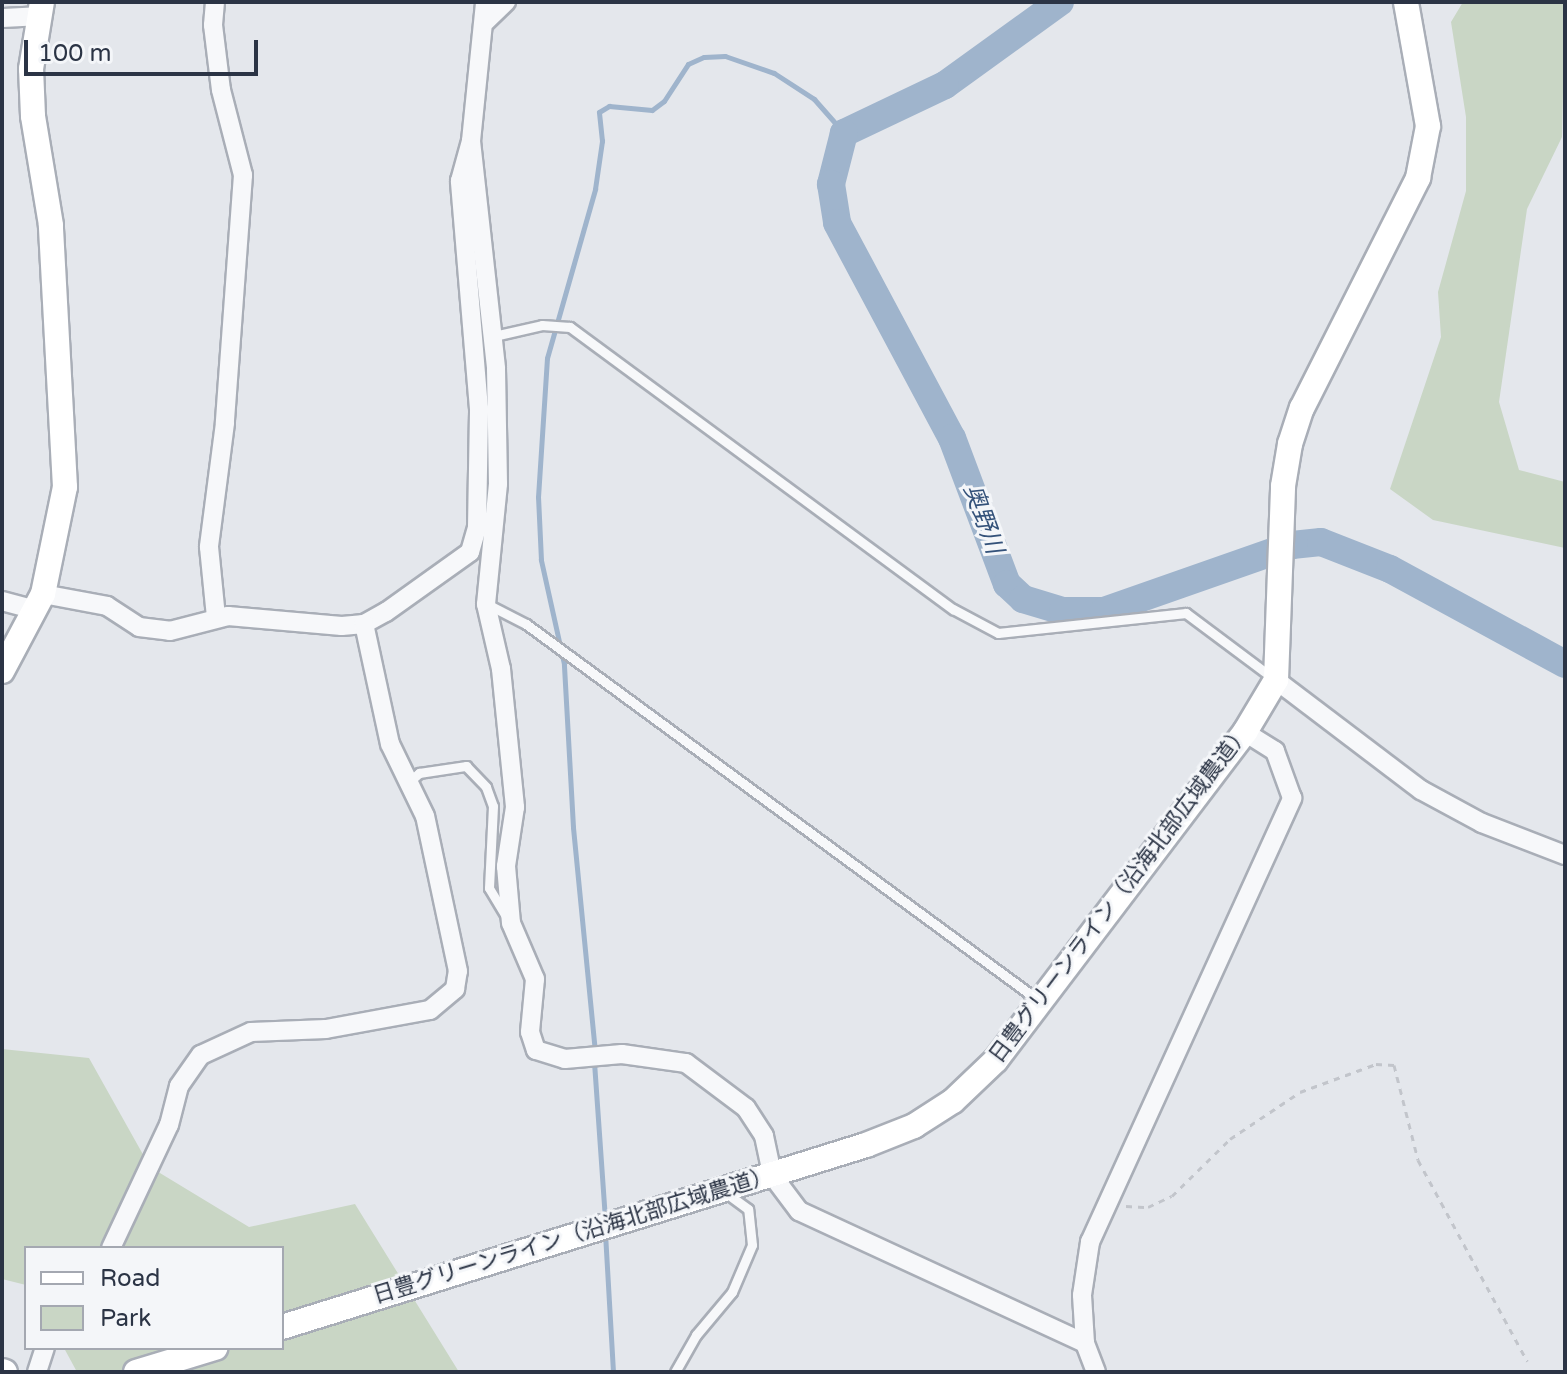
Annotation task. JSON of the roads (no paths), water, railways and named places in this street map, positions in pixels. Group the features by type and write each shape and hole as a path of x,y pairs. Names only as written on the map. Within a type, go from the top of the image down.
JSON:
{"street":[{"path":"215,2 213,25 221,90 243,175 225,423 209,547 216,617"},
{"path":"2,601 107,606 139,627 170,631 216,617 364,624 456,565 470,552 477,527 479,409 460,181 471,141 486,11 506,2"},
{"name":"日豊グリーンライン（沿海北部広域農道）","path":"284,1326 593,1228 772,1175 914,1126 953,1101 996,1060 1245,732 1276,680 1282,517 1290,444 1302,408 1418,178 1428,126 1406,2"},
{"path":"2,18 40,9 33,116 51,225 66,438 65,487 39,602 2,671"},
{"path":"471,141 494,336 498,484 486,604 501,669 515,807 506,866 511,923 535,979 530,1032 536,1050 565,1059 662,1056 711,1078 746,1108 764,1136 772,1175 799,1211 1085,1343"},
{"path":"112,1246 169,1125 179,1086 201,1055 251,1032 326,1029 430,1010 455,989 455,956 425,816 411,780 390,744 364,624"},
{"path":"1276,680 1421,790 1482,823 1565,855"},
{"path":"1096,1372 1085,1343 1082,1272 1106,1206 1292,798 1289,777 1275,751 1245,732"},
{"path":"37,1372 44,1350"},
{"path":"136,1372 208,1350"}],"lane":[{"path":"494,336 542,325 570,327 953,609 998,633 1186,613 1276,680"},
{"path":"486,604 549,641 1040,1002"},
{"path":"411,780 419,773 466,766 486,787 493,806 489,888 511,923"},
{"path":"675,1372 696,1335 732,1292 752,1245 748,1209 721,1189"}],"waterway":[{"name":"奥野川","path":"1060,2 945,85 844,133 831,184 837,223 952,438 1007,584 1023,599 1063,611 1104,611 1292,545 1321,542 1390,569 1565,664"},
{"path":"595,1052 573,827 564,664 541,560 538,497 547,358 595,189 602,141 599,112 609,106 652,110 664,101 688,64 704,57 725,56 774,73 814,99 844,133"},
{"path":"594,1062 605,1219"},
{"path":"605,1233 613,1372"}]}
